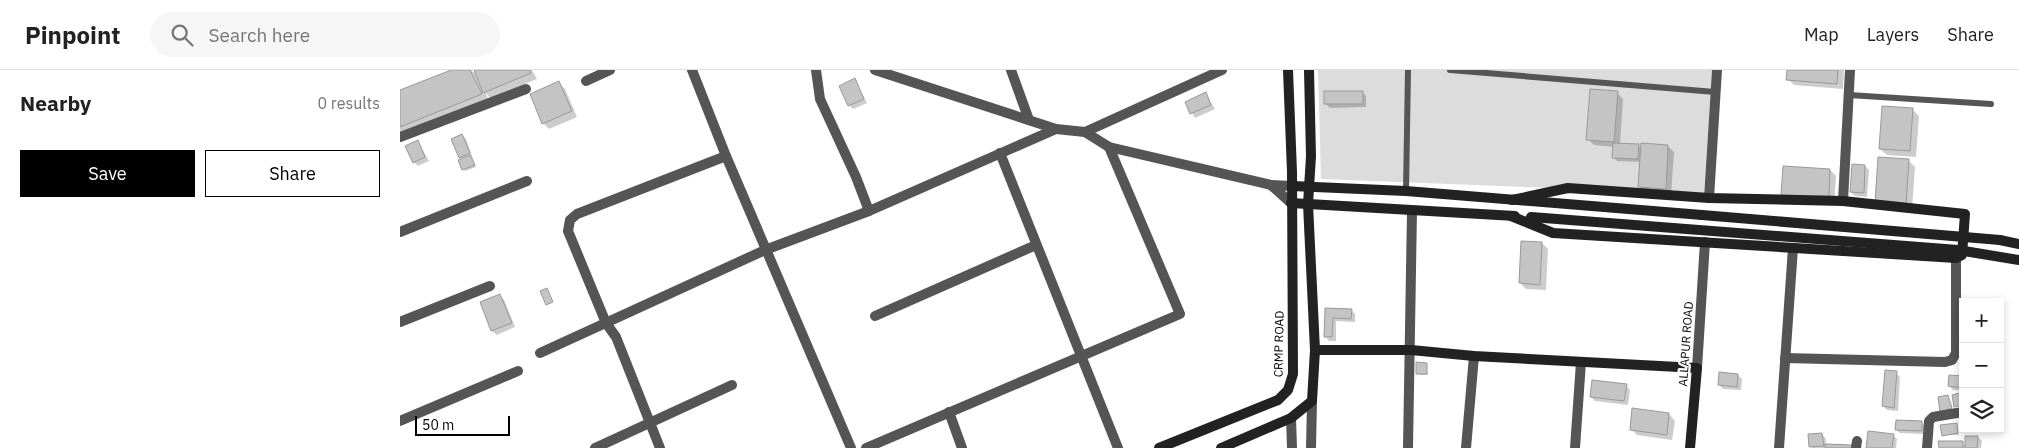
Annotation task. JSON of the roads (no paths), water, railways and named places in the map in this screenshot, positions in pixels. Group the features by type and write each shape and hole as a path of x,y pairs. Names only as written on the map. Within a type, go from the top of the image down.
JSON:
{"street":[{"path":"586,81 610,70"},
{"path":"692,70 765,250 851,448"},
{"path":"816,70 820,99 856,177 869,211"},
{"path":"875,70 1056,129 1085,132 1109,147 1271,185 1406,191 1946,234 2019,244"},
{"path":"1010,70 1029,120"},
{"path":"1085,132 1222,70"},
{"name":"CRMP ROAD","path":"1159,448 1278,400 1288,390 1293,374 1292,186 1288,70"},
{"path":"1309,70 1308,204 1315,350 1311,448"},
{"path":"1709,198 1717,70"},
{"path":"1843,201 1850,70"},
{"path":"400,138 526,89"},
{"path":"540,353 765,250 869,211 1056,129"},
{"path":"866,448 1180,314 1109,147"},
{"path":"1000,153 1118,448"},
{"path":"660,448 616,337 606,323 568,231 570,220 577,214 726,156"},
{"path":"400,232 527,181"},
{"path":"1271,185 1291,202 1308,204 1531,217 1958,250 2019,260"},
{"path":"1511,216 1553,233 1956,258 1962,255 1965,214 1843,201 1709,198 1568,188 1512,200"},
{"path":"1408,448 1412,210"},
{"name":"ALLAPUR ROAD","path":"1690,448 1705,242"},
{"path":"875,316 1036,244"},
{"path":"1779,448 1793,248"},
{"path":"1785,358 1952,360 1956,353 1956,258"},
{"path":"400,322 490,286"},
{"path":"1315,350 1411,350 1474,356 1697,368"},
{"path":"1466,448 1474,356"},
{"path":"1575,448 1581,362"},
{"path":"400,421 518,370"},
{"path":"595,448 732,385"},
{"path":"1221,448 1291,418 1312,401"},
{"path":"949,412 962,448"},
{"path":"1927,448 1929,421 1933,417 1959,413"},
{"path":"1291,418 1292,448"}],"lane":[{"path":"1406,191 1408,70"},
{"path":"1450,70 1715,92"},
{"path":"1849,95 1991,104"}]}
